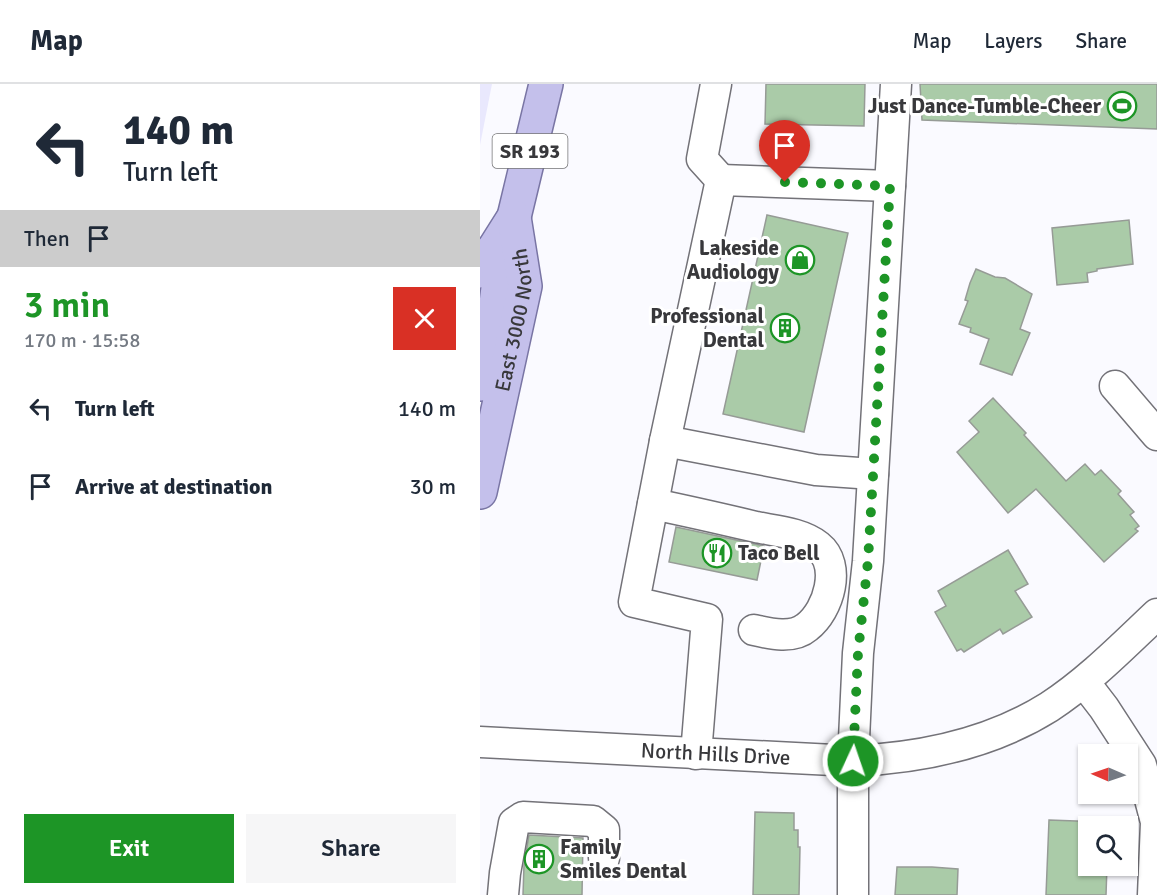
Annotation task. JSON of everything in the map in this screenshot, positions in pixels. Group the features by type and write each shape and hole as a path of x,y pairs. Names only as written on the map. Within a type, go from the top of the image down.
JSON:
{"main road":[{"name":"East 3000 North","path":"487,260 514,217 546,84"},
{"name":"East 3000 North","path":"480,492 525,286 514,217"},
{"path":"480,384 495,311 500,273 487,260"}],"street":[{"path":"716,84 702,159 722,180 890,186"},
{"path":"853,895 853,761 858,653 868,561 896,84"},
{"path":"696,754 707,618 634,602 665,441 722,180"},
{"path":"1115,386 1157,435"},
{"path":"665,441 816,470 873,474"},
{"path":"653,504 795,535 818,546 830,560 831,576 827,595 819,614 806,628 786,635 754,630"},
{"name":"North Hills Drive","path":"480,742 853,761 896,759 937,752 1009,728 1049,707 1084,682 1157,614"},
{"path":"1084,682 1141,765 1156,822 1153,895"},
{"path":"503,895 514,823 523,817 593,821 604,830 604,858"}],"shaded area":[{"path":"480,84 492,84 480,145"}],"building":[{"path":"766,84 865,84 864,126 765,124"},
{"path":"920,84 1157,84 1157,129 922,120"},
{"path":"767,215 848,233 804,432 723,414"},
{"path":"1129,220 1133,264 1097,269 1097,271 1087,273 1088,282 1057,285 1052,228"},
{"path":"976,269 995,277 1005,278 1032,294 1020,329 1030,333 1012,375 980,364 989,339 970,332 971,328 959,324 968,301 965,300"},
{"path":"993,398 1066,481 1085,464 1095,475 1101,470 1121,491 1118,494 1134,512 1130,515 1139,526 1135,529 1138,531 1104,562 1036,489 1008,513 957,452 979,432 969,421"},
{"name":"Taco Bell","path":"676,527 764,546 757,580 669,562"},
{"path":"1008,550 1028,584 1015,591 1032,617 1003,634 1000,629 964,652 961,649 957,651 935,612 946,606 938,591"},
{"path":"755,812 794,813 794,830 798,830 798,847 800,847 799,895 753,895"},
{"path":"1049,820 1078,821 1078,876 1107,876 1106,895 1046,895"},
{"path":"529,835 583,838 582,895 523,895 524,865"},
{"path":"897,867 958,869 957,895 895,895"}],"place":[{"name":"Just Dance-Tumble-Cheer","path":"1122,106"},
{"name":"Lakeside Audiology","path":"800,260"},
{"name":"Professional Dental","path":"785,328"},
{"name":"Taco Bell","path":"717,553"},
{"name":"Family Smiles Dental","path":"539,859"}],"route":[{"path":"785,182 890,186 868,561 858,653 853,761"}]}
